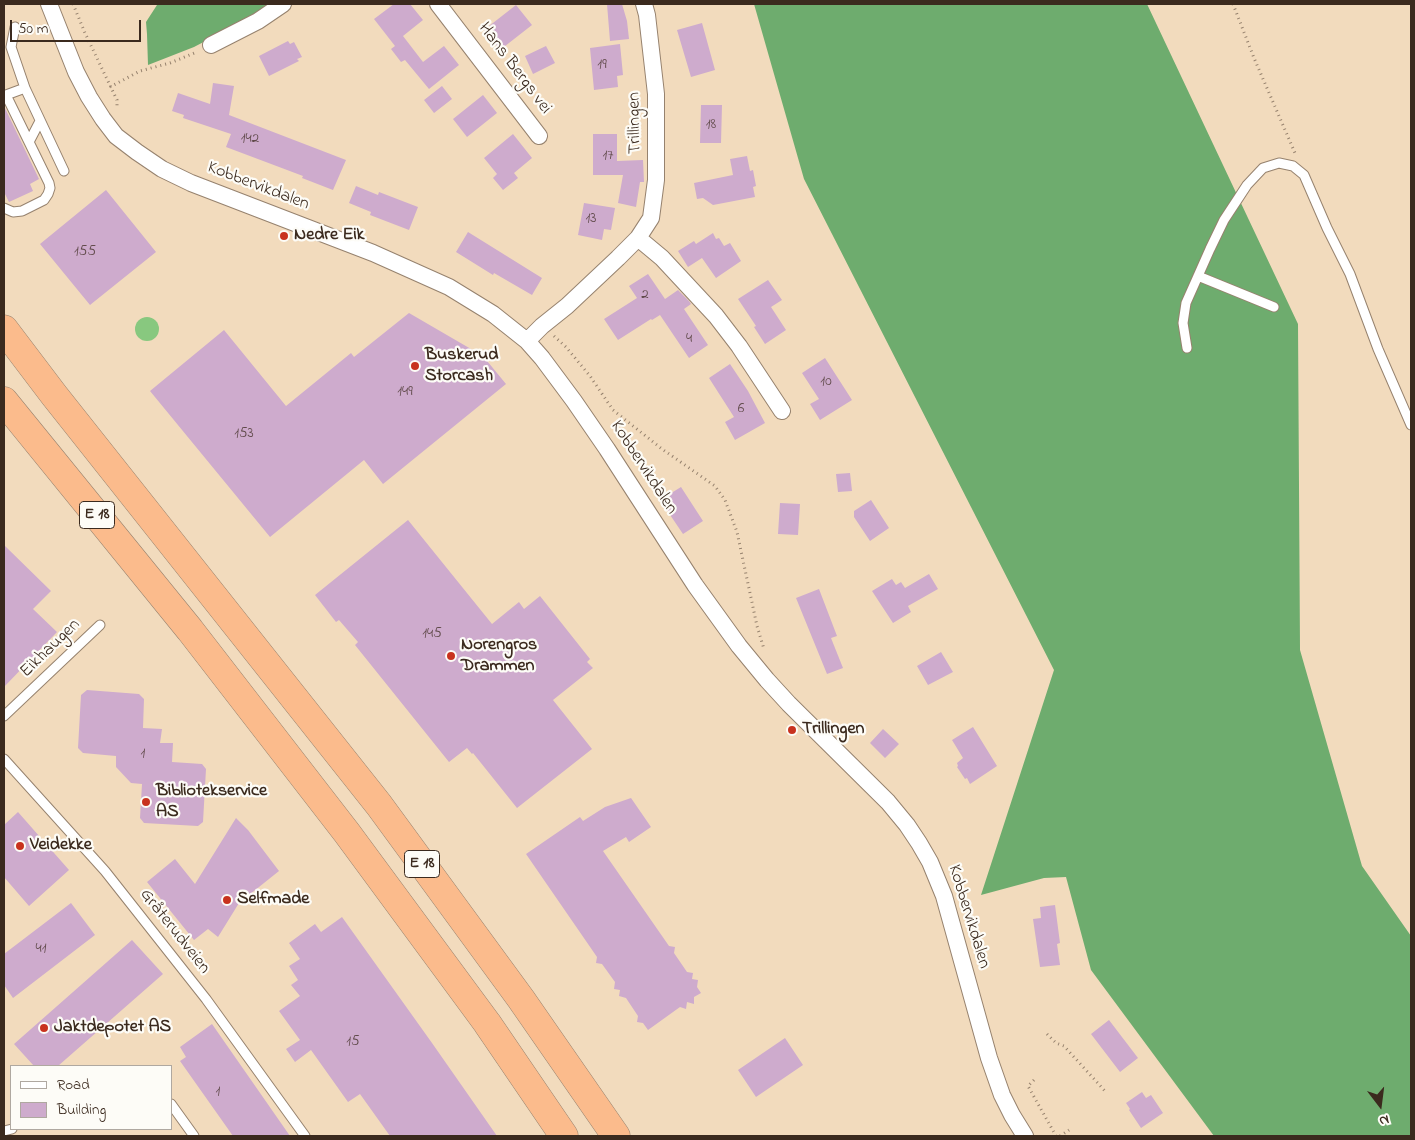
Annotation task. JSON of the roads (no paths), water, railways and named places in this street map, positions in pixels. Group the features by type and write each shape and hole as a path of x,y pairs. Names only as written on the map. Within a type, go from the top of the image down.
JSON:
{"highway":[{"path":"4,309 54,395"},
{"name":"E 18","path":"4,329 54,395 379,805 521,999 616,1136"},
{"name":"E 18","path":"4,401 190,630 347,833 487,1023 564,1136"}],"street":[{"name":"Kobbervikdalen","path":"49,4 76,72 89,97 116,136 136,152 162,169 191,183 373,252 449,288 493,314 527,340 574,401 695,585 740,646 789,704 888,802 919,843 930,862 944,896 989,1058 1012,1115 1025,1136"},
{"path":"211,45 258,21 283,4"},
{"name":"Hans Bergs vei","path":"438,4 539,136"},
{"name":"Trillingen","path":"527,340 567,306 638,238 651,218 656,180 656,94 644,4"},
{"path":"638,238 662,258 716,316 739,346 782,411"}],"lane":[{"path":"15,27 11,47 25,88 64,171"},
{"path":"4,208 13,212 22,211 44,200 50,188 6,95 25,88"},
{"path":"29,142 40,120"},
{"path":"1187,348 1183,322 1186,303 1224,220 1258,172 1279,163 1293,166 1304,174 1327,228 1350,274 1378,349 1411,425"},
{"path":"1198,276 1274,307"},
{"name":"Eikhaugen","path":"4,716 100,625"},
{"name":"Gråterudveien","path":"4,759 105,871 206,999 305,1136"},
{"path":"172,1105 194,1136"}],"place":[{"name":"Nedre Eik","path":"284,236"},
{"name":"Buskerud Storcash","path":"415,366"},
{"name":"Norengros Drammen","path":"451,656"},
{"name":"Trillingen","path":"792,730"},
{"name":"Bibliotekservice AS","path":"146,802"},
{"name":"Veidekke","path":"20,846"},
{"name":"Selfmade","path":"227,900"},
{"name":"Jaktdepotet AS","path":"44,1028"}]}
